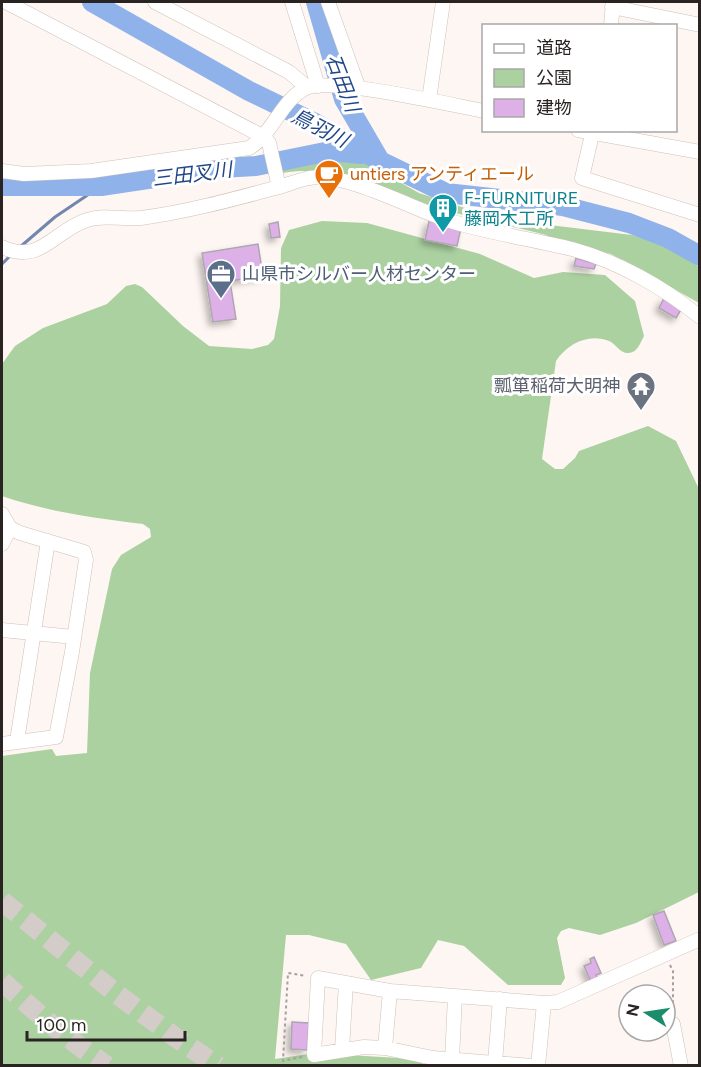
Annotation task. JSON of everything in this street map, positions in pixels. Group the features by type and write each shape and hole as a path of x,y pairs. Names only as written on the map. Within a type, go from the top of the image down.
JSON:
{"street":[{"path":"6,2 268,136"},
{"path":"155,2 289,72 312,87 356,88 482,111"},
{"path":"292,2 312,87"},
{"path":"328,2 356,88"},
{"path":"429,100 443,2"},
{"path":"611,24 612,4 699,25"},
{"path":"2,171 24,174 91,171 249,148 268,136 289,103 312,87"},
{"path":"588,132 582,178 699,215"},
{"path":"593,132 699,152"},
{"path":"268,136 279,184"},
{"path":"11,251 41,248 72,225 90,219 139,218 310,178 348,181 450,221 574,250 612,264 647,281 682,303 699,317"},
{"path":"2,514 10,528 84,552 86,560 56,737 2,744"},
{"path":"2,544 10,528"},
{"path":"17,741 48,541"},
{"path":"2,630 74,637"},
{"path":"532,1065 433,1058 385,1048 364,1047 314,1055 318,978 390,991 544,1003 567,999 699,939"},
{"path":"342,1050 346,983"},
{"path":"385,1048 390,991"},
{"path":"452,1060 455,996"},
{"path":"495,1063 500,999"},
{"path":"538,1065 544,1003"},
{"path":"677,1043 681,1065"}],"path":[{"path":"665,954 673,971 673,983"},
{"path":"314,1055 283,1061 288,973 318,978"}],"green space":[{"path":"345,156 362,161 419,193 480,213 533,223 632,235 661,243 699,267 699,303 611,254 452,212 343,176 303,171 283,173 281,165 311,158"},
{"path":"322,221 367,223 480,254 534,278 563,272 605,275 635,301 644,336 635,351 626,353 609,341 594,338 573,345 556,361 542,459 555,469 563,469 579,451 648,426 676,441 699,489 699,892 636,923 600,935 569,928 561,931 557,938 565,978 561,985 508,985 464,946 438,940 421,968 371,980 346,944 309,935 286,935 275,1059 315,1053 415,1059 425,1065 2,1065 2,756 52,749 56,756 87,753 90,673 112,569 121,555 151,537 150,529 143,524 71,514 2,496 2,364 15,346 43,328 107,304 126,286 135,284 142,287 183,326 209,346 252,349 268,345 274,339 280,306 281,248 289,230"}],"building":[{"name":"F-FURNITURE 藤岡木工所","path":"429,221 461,228 457,246 425,240"},
{"path":"278,222 280,237 271,238 269,224"},
{"name":"山県市シルバー人材センター","path":"258,244 263,276 230,281 236,319 213,322 202,253"},
{"path":"576,258 596,264 594,269 574,266"},
{"path":"664,298 682,308 676,318 659,308"},
{"path":"664,911 676,941 664,945 653,915"},
{"path":"594,957 601,973 596,975 598,979 591,982 584,966 591,963 590,959"},
{"path":"292,1022 309,1023 307,1050 291,1049"}],"waterway":[{"name":"鳥羽川","path":"92,2 249,91 313,122 380,161 446,193 563,206 629,223 668,238 700,256"},
{"name":"石田川","path":"316,2 344,99 379,159"},
{"name":"三田叉川","path":"2,186 101,186 221,168 256,166 330,151 361,154"},
{"path":"20,247 55,217 101,186"},
{"path":"2,264 11,255"}],"tunnel":[{"path":"2,901 118,995 218,1066"},
{"path":"2,981 27,1004 107,1066"}],"place":[{"name":"untiers アンティエール","path":"329,200"},
{"name":"F-FURNITURE 藤岡木工所","path":"443,234"},
{"name":"山県市シルバー人材センター","path":"221,300"},
{"name":"瓢箪稲荷大明神","path":"641,412"}]}
